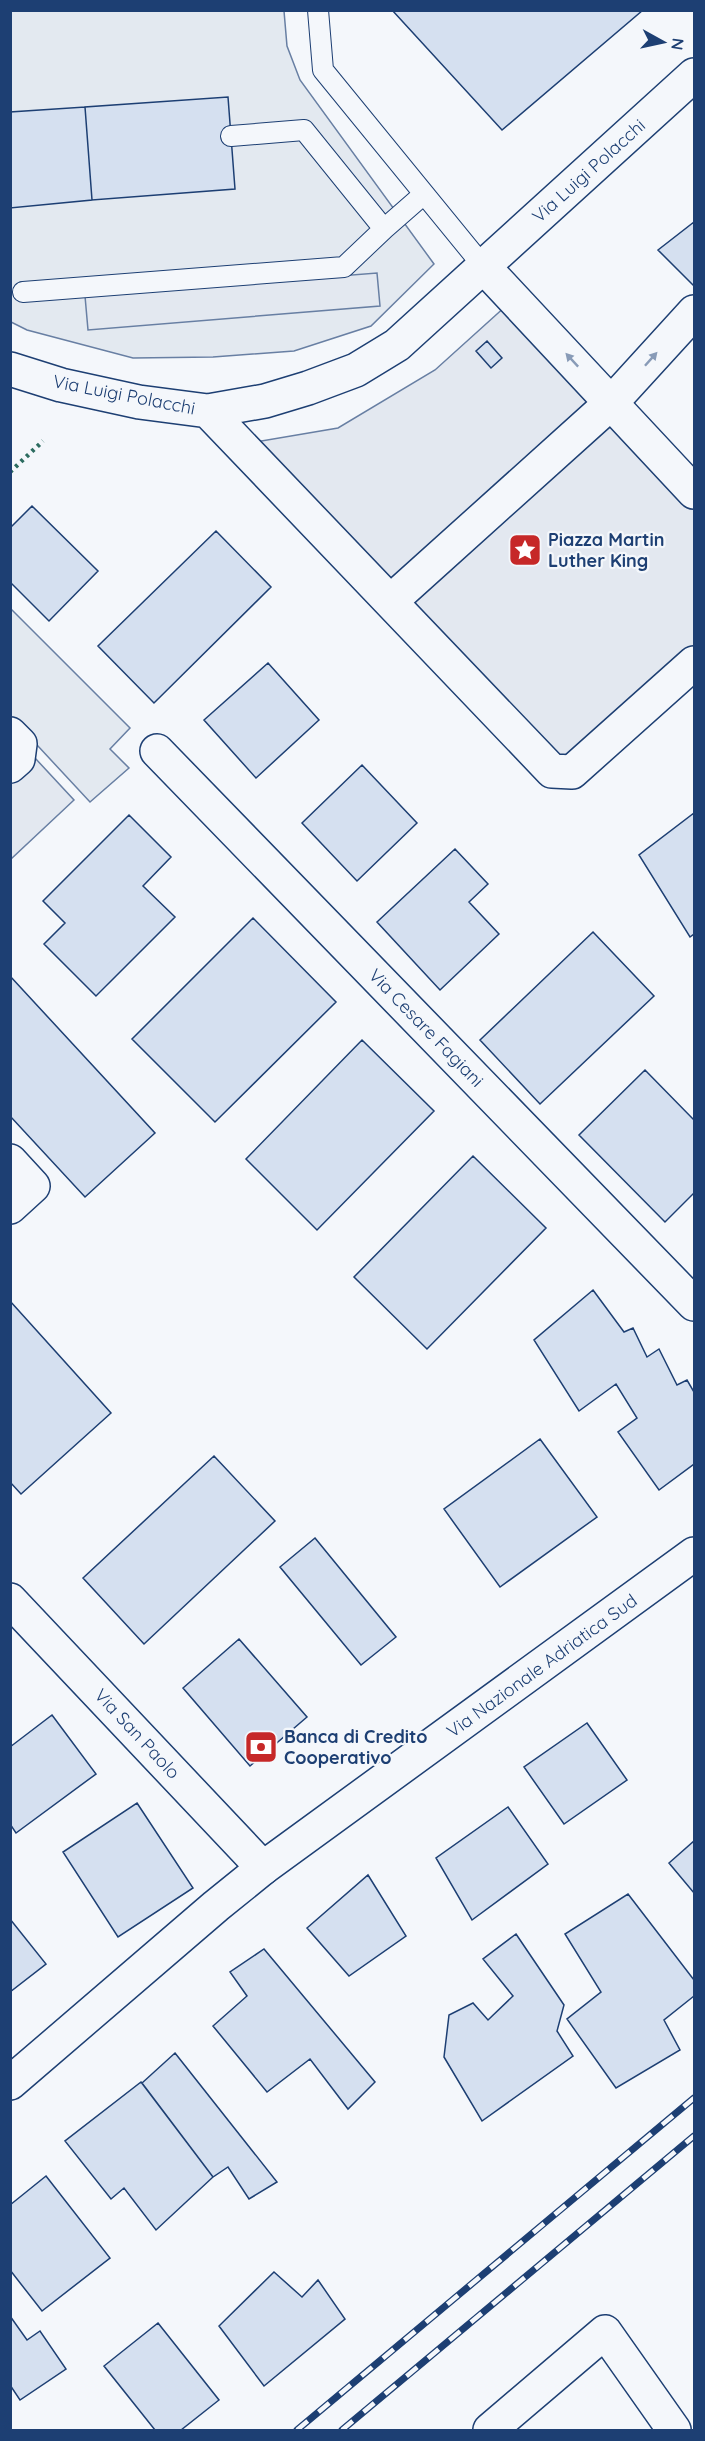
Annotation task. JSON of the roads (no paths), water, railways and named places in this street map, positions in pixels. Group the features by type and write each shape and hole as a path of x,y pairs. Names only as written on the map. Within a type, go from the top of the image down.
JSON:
{"street":[{"name":"Via Luigi Polacchi","path":"10,369 83,390 140,402 208,411 265,401 356,370 397,345 694,75"},
{"path":"483,266 694,492"},
{"path":"391,602 612,402 694,312"},
{"path":"208,411 552,771 572,772 694,663"},
{"path":"10,734 20,744 18,759 10,766"},
{"name":"Via Cesare Fagiani","path":"157,752 694,1304"},
{"path":"10,1161 33,1186 10,1208"},
{"name":"Via Nazionale Adriatica Sud","path":"10,2083 263,1868 694,1554"},
{"name":"Via San Paolo","path":"10,1600 263,1868"},
{"path":"490,2430 605,2332 675,2430"}],"lane":[{"path":"318,10 323,70 483,266"},
{"path":"231,136 304,130 384,229"},
{"path":"23,292 345,267 424,194"}],"railway":[{"path":"297,2430 694,2098"},
{"path":"342,2430 694,2136"}],"place":[{"name":"Piazza Martin Luther King","path":"525,550"},
{"name":"Banca di Credito Cooperativo","path":"261,1747"}]}
